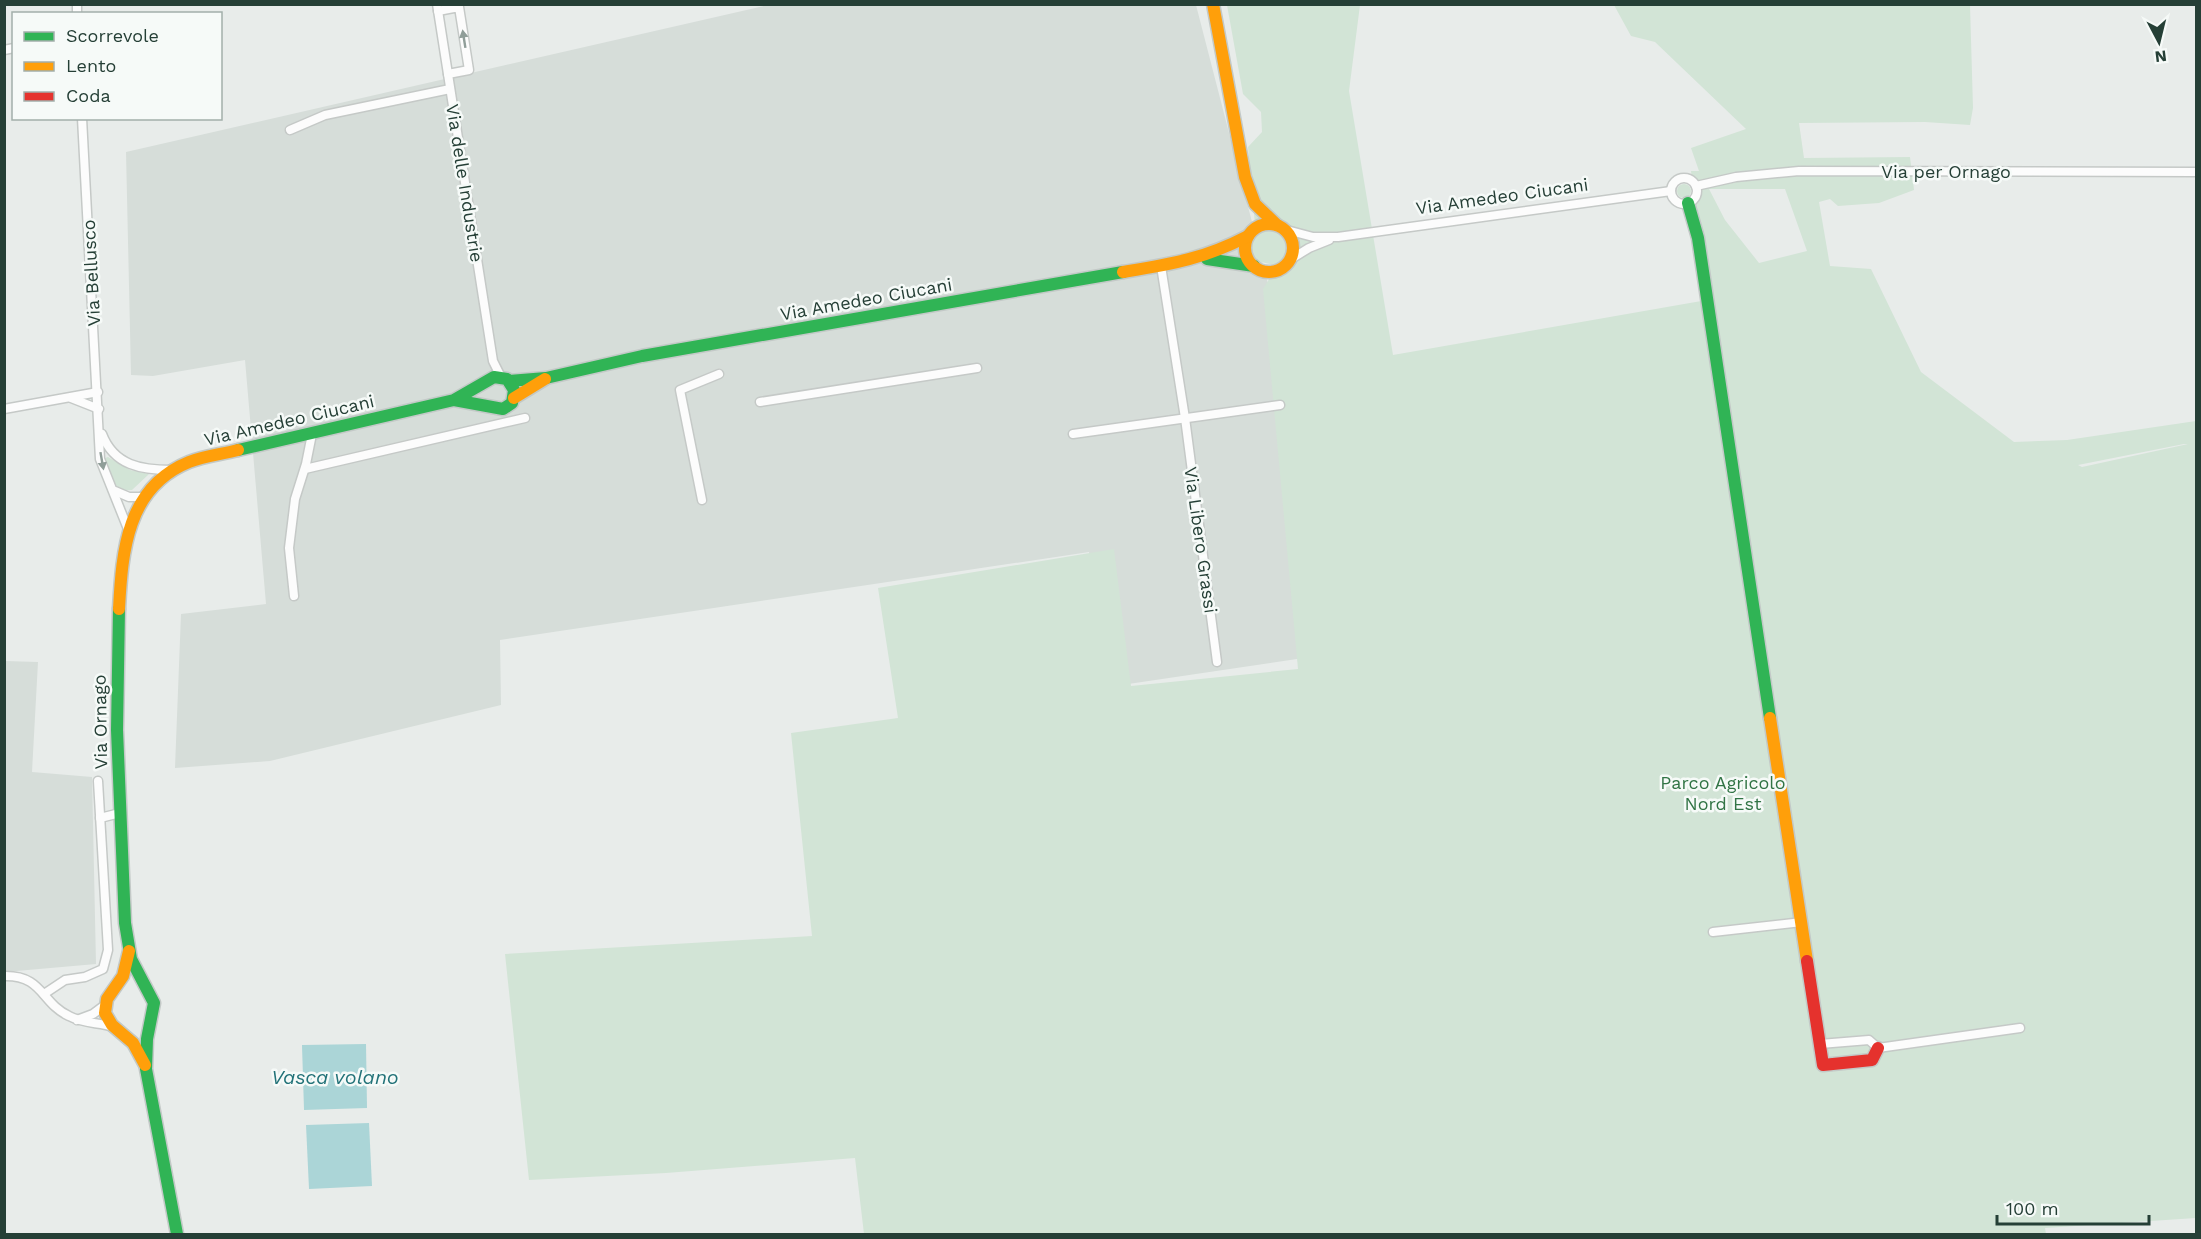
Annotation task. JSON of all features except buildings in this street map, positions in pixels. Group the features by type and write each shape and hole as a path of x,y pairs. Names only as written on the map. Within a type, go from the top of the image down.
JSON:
{"main road":[{"path":"1213,4 1241,163 1257,208 1280,227 1292,244 1288,261"},
{"path":"1252,196 1252,216 1245,251 1254,266"},
{"path":"1688,203 1698,238 1823,1065 1872,1060 1878,1048"},
{"name":"Via Amedeo Ciucani","path":"144,497 173,470 213,455 454,400 495,380 546,378 642,356 1194,260 1219,251 1261,225 1280,227"},
{"name":"Via Amedeo Ciucani","path":"1194,260 1224,260 1254,266 1263,271 1273,271 1288,261"},
{"name":"Via Amedeo Ciucani","path":"454,400 484,404 492,410 501,410 509,406 514,398 546,378"},
{"path":"484,404 480,395 495,380 514,389 514,398"},
{"name":"Via Ornago","path":"144,497 129,530 120,588 116,678 120,813 129,950 137,974 155,1006 151,1021 146,1069"},
{"name":"Via Ornago","path":"129,950 123,976 105,1005 106,1017 136,1047 146,1069 177,1234"},
{"path":"114,988 131,983 147,990"},
{"path":"118,1030 138,1032 151,1021"}],"street":[{"path":"437,8 459,8 463,28 469,70 448,74"},
{"name":"Via delle Industrie","path":"437,8 495,380"},
{"path":"290,130 325,115 450,89"},
{"name":"Via Bellusco","path":"82,120 101,463 115,491 129,530"},
{"name":"Via per Ornago","path":"1696,186 1736,177 1799,171 2196,172"},
{"path":"1682,178 1690,179 1696,186 1695,197 1688,203 1677,202 1671,191 1675,182 1682,178"},
{"name":"Via Amedeo Ciucani","path":"1280,227 1307,236 1338,237 1671,191"},
{"name":"Via Amedeo Ciucani","path":"1288,261 1309,248 1338,237"},
{"name":"Via Libero Grassi","path":"1161,266 1185,418 1217,662"},
{"path":"760,402 977,368"},
{"path":"702,500 680,390 719,374"},
{"path":"4,409 98,392"},
{"path":"70,398 99,409"},
{"path":"1073,434 1280,405"},
{"path":"305,469 525,418"},
{"name":"Via Bellusco","path":"100,428 109,449 127,464 148,470 173,470"},
{"path":"294,596 289,548 295,499 305,469 312,434"},
{"path":"115,491 129,497 144,497"},
{"path":"44,994 65,980 85,977 104,969 108,950 98,782"},
{"path":"100,818 120,813"},
{"path":"1713,932 1802,922"},
{"path":"4,976 28,979 63,1013 76,1020 118,1030"},
{"path":"76,1020 93,1014 105,1005"},
{"path":"1820,1044 1869,1040 1878,1048 2020,1028"}],"shaded area":[{"path":"768,5 1196,5 1268,284 1324,655 1108,687 1089,552 500,640 501,705 270,761 175,768 181,614 266,604 245,360 153,376 131,375 126,152"},
{"path":"5,661 38,662 32,772 92,777 96,964 5,972"}],"green space":[{"name":"Parco Agricolo Nord Est","path":"1227,5 1360,5 1349,91 1393,355 1707,300 1691,171 1699,171 1691,148 1746,129 1655,42 1631,36 1614,5 1970,5 1973,108 1970,125 1925,122 1799,123 1804,158 1910,157 1914,190 1879,203 1838,206 1830,199 1819,202 1830,266 1871,269 1921,372 2014,442 2067,440 2196,421 2196,1218 2045,1228 2046,1234 864,1234 855,1158 666,1173 529,1180 505,954 812,936 791,733 898,718 878,588 1114,549 1131,686 1298,669 1263,289 1273,273 1274,265 1257,261 1251,247 1256,236 1248,147 1262,132 1261,112 1243,94","holes":["1709,189 1785,189 1807,251 1759,263 1725,220","2184,444 2188,444 2082,467 2078,465"]},
{"path":"1681,184 1687,184 1691,191 1687,198 1681,198 1677,194 1677,188"},
{"path":"108,457 130,470 149,474 132,490 120,488 112,481 106,470 105,458"}],"water":[{"name":"Vasca volano","path":"366,1044 367,1108 304,1110 302,1045"},
{"name":"Vasca volano","path":"369,1123 372,1186 309,1189 306,1125"}],"traffic: fast":[{"path":"1688,203 1698,238 1770,718"},
{"path":"1207,259 1254,266"},
{"path":"509,381 546,378 642,356 1123,272"},
{"path":"238,450 454,400 494,377 507,379 514,390 512,403 503,409 454,400"},
{"path":"119,609 117,730 125,923 131,959 154,1003 147,1039 146,1069 177,1234"}],"traffic: slow":[{"path":"1213,4 1245,177 1255,204 1277,225"},
{"path":"1269,224 1286,231 1293,248 1286,265 1269,272 1252,265 1245,248 1252,231 1269,224"},
{"path":"1123,272 1202,255 1248,236"},
{"path":"514,398 545,379"},
{"path":"119,609 126,544 140,504 152,487 168,473 189,462 238,450"},
{"path":"1770,718 1807,961"},
{"path":"129,951 123,976 107,999 105,1013 112,1025 133,1043 145,1065"}],"traffic: jam":[{"path":"1807,961 1823,1065 1872,1060 1878,1048"}]}
